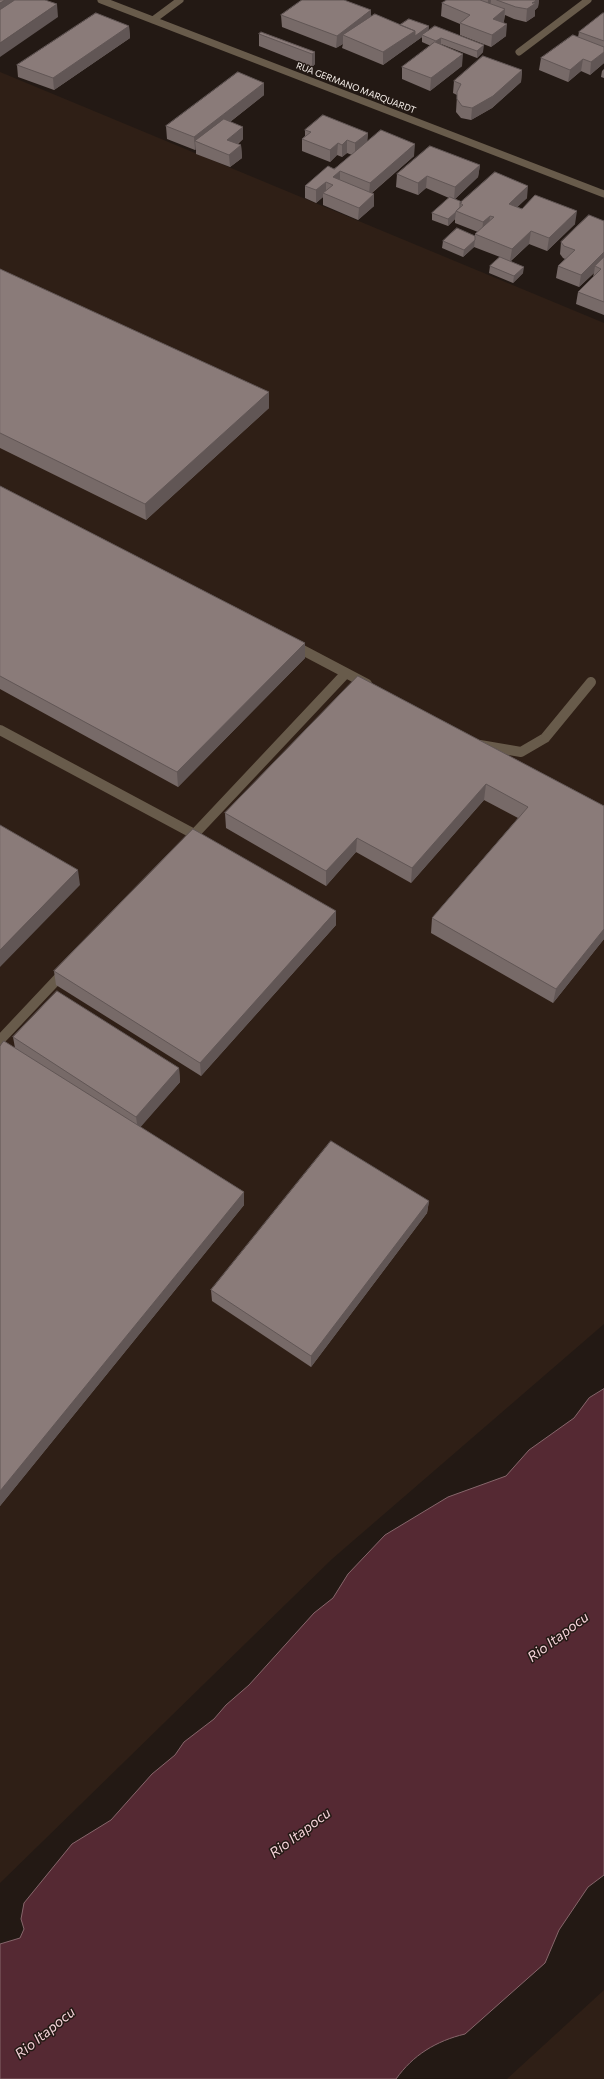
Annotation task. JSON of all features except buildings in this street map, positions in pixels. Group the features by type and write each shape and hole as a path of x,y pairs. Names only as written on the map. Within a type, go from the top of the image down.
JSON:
{"street":[{"name":"RUA GERMANO MARQUARDT","path":"101,0 604,194"},
{"path":"153,20 180,0"},
{"path":"519,52 588,0"},
{"path":"282,640 373,688"},
{"path":"183,846 346,673"},
{"path":"474,742 481,745 521,752 545,738 591,682"},
{"path":"0,730 194,834"},
{"path":"0,1040 70,966"}],"shaded area":[{"path":"0,72 604,323 604,1324 332,1559 0,1883"},
{"path":"604,1990 604,2079 507,2079"}],"water":[{"name":"Rio Itapocu","path":"604,1389 604,1875 588,1887 559,1930 545,1963 465,2034 444,2041 426,2050 410,2063 396,2079 0,2079 0,1944 20,1938 24,1929 21,1919 24,1903 72,1844 111,1820 152,1774 175,1755 184,1742 214,1719 226,1705 249,1685 314,1613 333,1598 348,1574 385,1535 448,1497 506,1476 529,1450 574,1418 589,1398"}]}
